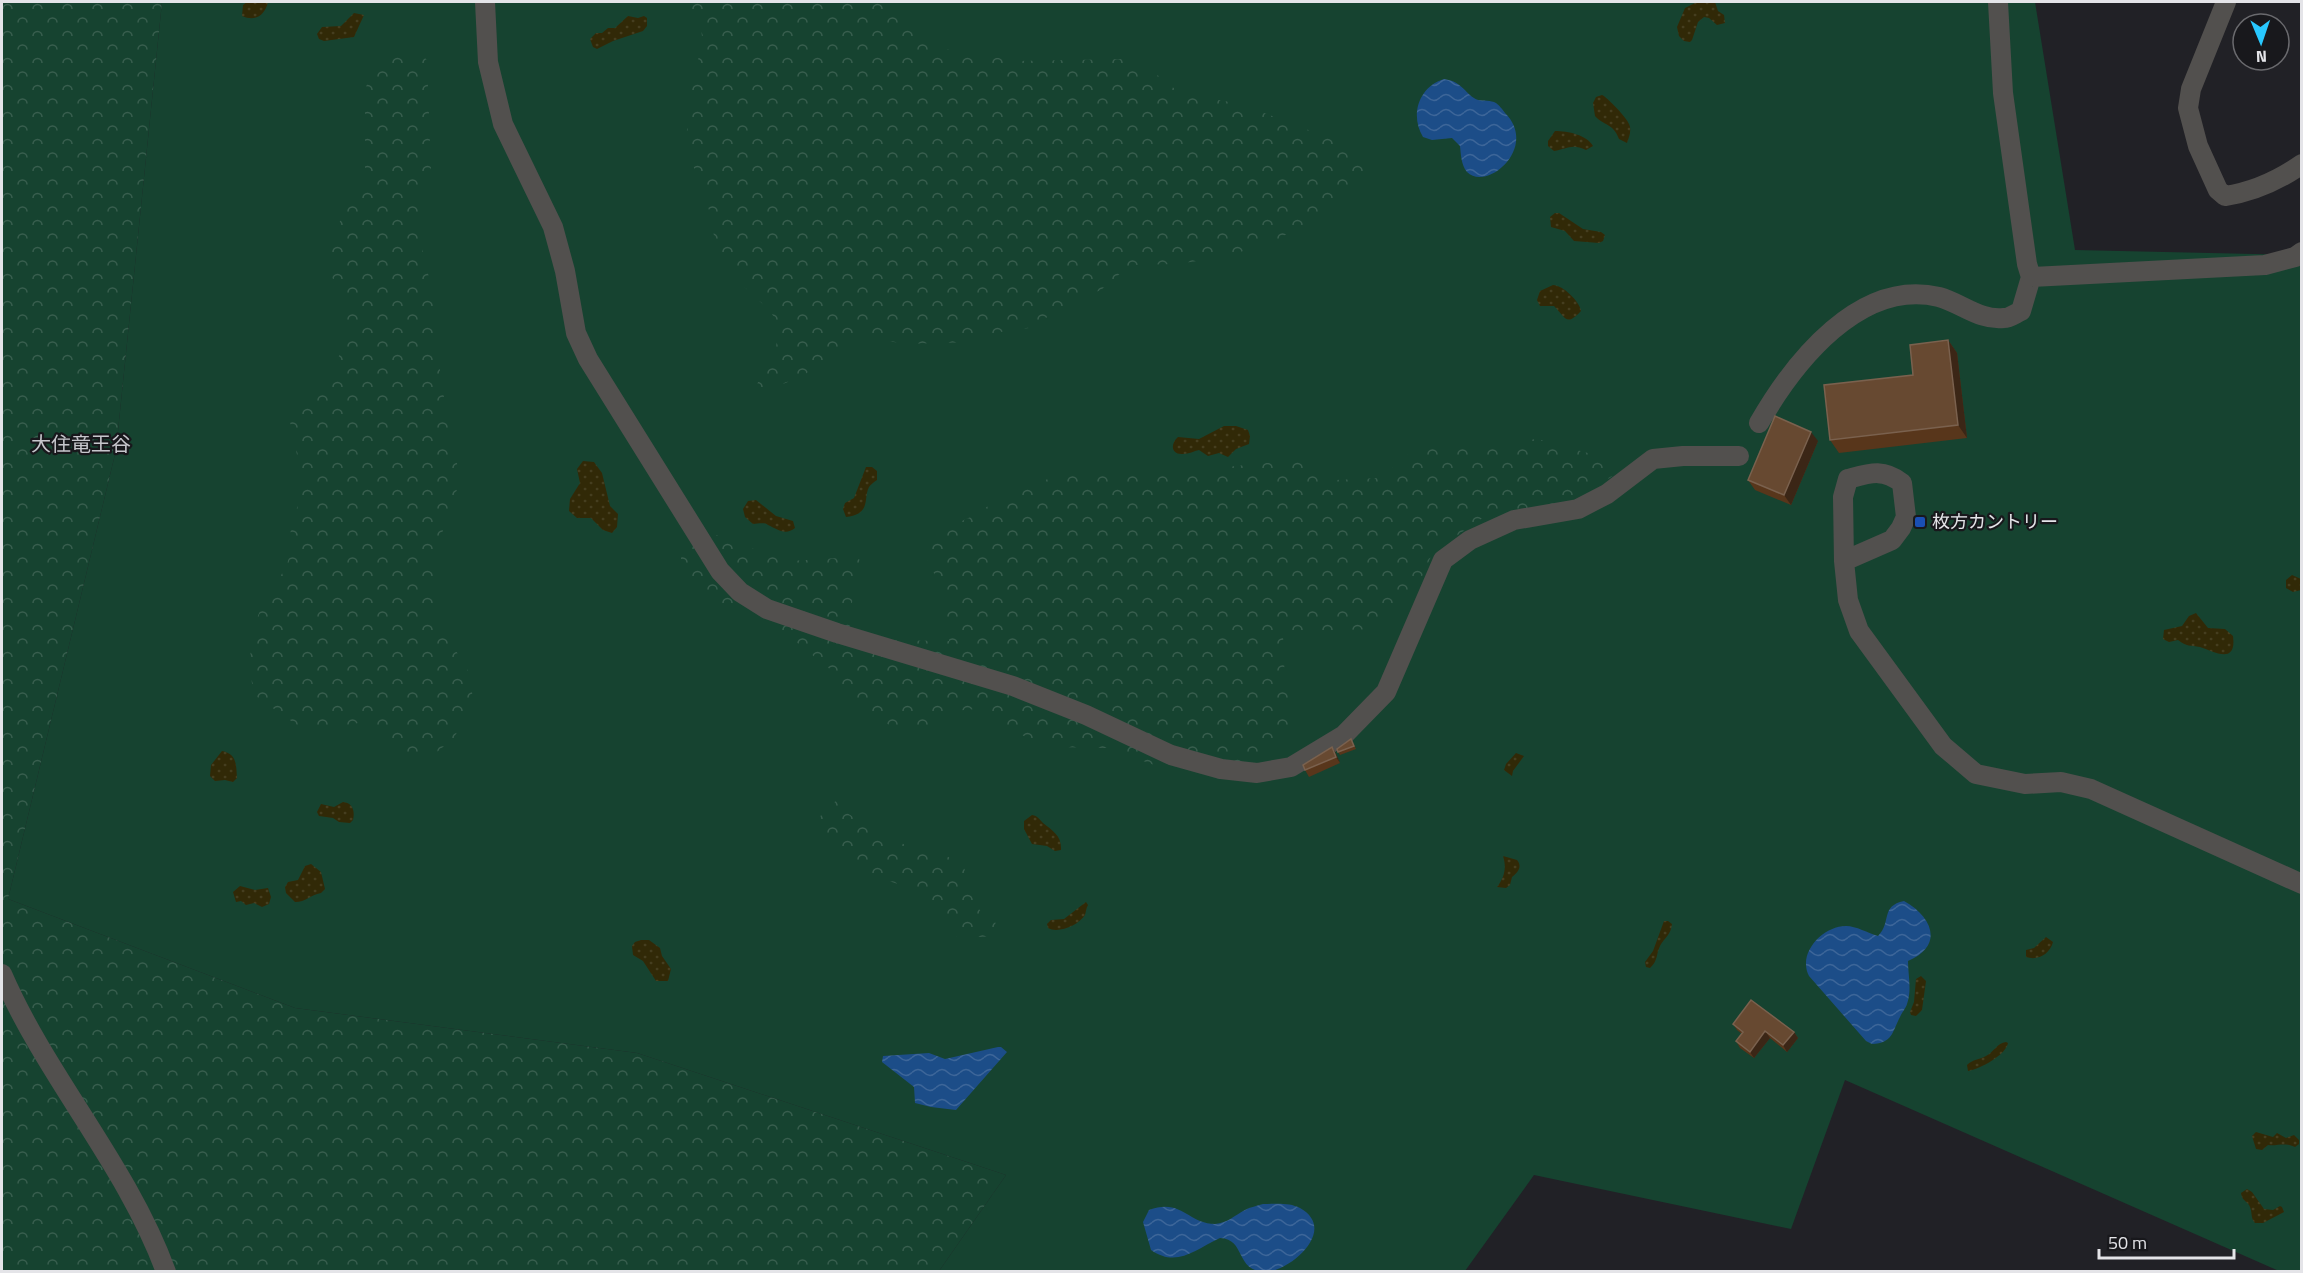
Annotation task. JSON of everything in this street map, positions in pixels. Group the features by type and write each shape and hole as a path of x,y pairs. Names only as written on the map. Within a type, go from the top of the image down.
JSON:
{"street":[{"path":"485,2 488,62 503,124 553,227 565,271 576,333 588,359 720,572 740,592 767,609 837,633 1013,686 1086,715 1171,755 1221,769 1257,773 1291,767 1344,735 1386,692 1443,560 1470,540 1514,520 1578,509 1607,494 1653,459 1683,456 1739,456"},
{"path":"1759,423 1770,403 1801,361 1849,317 1886,298 1912,293 1941,298 1982,316 2005,319 2021,311 2031,277 2026,264 2003,93 1998,2"},
{"path":"2226,2 2191,89 2188,108 2198,146 2208,168 2218,189 2225,196 2243,193 2286,175 2301,164"},
{"path":"2031,277 2265,265 2295,257 2301,252"},
{"path":"1844,561 1892,540 1901,528 1906,517 1902,483 1893,476 1885,473 1865,474 1848,479 1843,497 1844,561 1848,600 1859,631 1943,746 1976,774 2025,784 2061,782 2091,789 2301,884"},
{"path":"2,974 12,999 123,1182 153,1236 166,1272"}],"green space":[{"path":"2,2 162,2 116,450 8,899 295,1008 637,1053 1006,1175 939,1271 2,1272"},
{"path":"162,2 2035,2 2075,250 2301,255 2301,1271 2279,1271 1845,1080 1791,1229 1534,1175 1465,1271 939,1271 1006,1175 637,1053 295,1008 8,899 116,450"},
{"path":"687,2 893,2 912,28 945,49 1017,61 1126,59 1151,70 1180,93 1241,104 1358,149 1370,173 1344,192 1345,197 1338,204 1275,241 1224,257 1177,264 1130,265 1101,290 1076,300 1029,328 1004,331 974,342 903,344 885,340 860,341 832,353 803,376 770,389 761,397 757,396 757,384 775,355 779,324 769,310 736,279 727,265 714,236 710,213 686,145 690,83 703,45 701,28"},
{"path":"382,51 421,54 427,60 431,171 418,200 418,231 434,299 437,350 450,438 457,463 458,487 446,518 436,558 433,586 434,621 442,636 450,641 470,674 473,701 454,738 432,756 402,757 380,740 371,726 364,722 336,727 297,725 254,695 250,657 256,620 288,562 290,535 300,495 299,468 290,422 313,388 332,376 346,336 345,304 332,277 329,247 346,207 363,191 365,91 371,70"},
{"path":"1537,439 1617,461 1616,474 1561,504 1481,519 1433,552 1416,590 1380,629 1298,631 1283,636 1285,683 1289,694 1289,727 1281,743 1226,779 1210,778 1189,770 1157,766 1107,748 1054,747 1021,735 1002,723 985,717 976,709 952,711 925,730 899,731 864,710 847,694 831,670 796,642 749,611 711,602 694,585 681,567 681,549 709,534 723,536 745,547 772,553 790,561 855,557 860,560 860,567 849,616 850,629 871,640 949,641 946,604 920,544 922,539 975,515 1007,493 1054,477 1205,469 1299,460 1335,480 1379,478 1402,461 1417,445 1463,446"},
{"path":"836,801 842,810 887,837 908,846 936,849 964,867 973,898 982,912 995,921 998,936 958,938 940,920 929,898 873,876 829,848 818,837 814,825 817,825 823,810"}],"sand":[{"path":"247,2 268,2 262,14 256,18 247,18 242,16 243,5"},
{"path":"1697,2 1715,2 1718,11 1724,15 1725,23 1717,25 1704,17 1698,22 1692,40 1684,41 1679,36 1677,27 1685,8"},
{"path":"354,13 364,15 354,37 324,41 319,39 317,34 322,27 341,26"},
{"path":"628,16 638,18 644,16 647,18 647,26 643,31 597,49 593,47 590,39 596,33 615,28"},
{"path":"1602,95 1617,108 1629,124 1627,143 1619,139 1611,127 1595,116 1593,103 1596,97"},
{"path":"1555,131 1577,134 1593,146 1586,150 1573,147 1554,151 1548,146 1548,141"},
{"path":"1559,213 1583,229 1601,232 1605,235 1603,241 1599,243 1574,241 1565,231 1551,227 1550,217"},
{"path":"1553,285 1566,291 1578,303 1581,311 1572,319 1566,319 1554,306 1540,306 1537,300 1540,291"},
{"path":"1224,426 1236,426 1248,430 1249,444 1236,449 1228,457 1219,453 1208,456 1199,450 1179,454 1173,449 1178,437 1199,439"},
{"path":"583,461 594,462 602,473 610,506 618,514 617,527 612,533 603,530 591,518 577,518 569,511 570,499 580,483 577,469"},
{"path":"866,467 872,467 877,471 877,480 869,487 865,505 860,513 846,517 843,509 845,503 854,498"},
{"path":"756,500 776,516 793,521 795,528 784,532 765,524 753,524 745,517 743,509 748,501"},
{"path":"2292,575 2301,579 2301,590 2293,592 2286,588 2286,580"},
{"path":"2196,613 2208,628 2225,629 2233,636 2233,645 2228,654 2186,645 2178,640 2169,642 2163,639 2164,630 2182,626 2189,616"},
{"path":"222,751 227,752 235,760 237,778 233,782 215,781 210,776 211,765"},
{"path":"1516,753 1524,756 1512,776 1504,770 1506,764"},
{"path":"343,802 349,804 353,811 354,817 350,823 319,816 317,812 321,804 334,807"},
{"path":"1032,815 1056,834 1061,850 1055,851 1047,846 1032,844 1024,829 1024,821"},
{"path":"1503,856 1517,860 1519,865 1510,885 1506,888 1497,887 1504,873"},
{"path":"311,864 321,872 325,889 321,893 295,902 286,893 285,887 288,882 298,880 305,866"},
{"path":"240,886 255,890 268,888 271,897 269,904 262,907 254,903 246,905 241,901 236,902 233,892"},
{"path":"1086,902 1088,905 1085,915 1078,922 1063,929 1048,928 1047,924 1051,920 1064,919"},
{"path":"1664,921 1672,924 1670,931 1660,946 1654,963 1650,968 1646,967 1645,962 1653,951"},
{"path":"2046,937 2053,942 2046,953 2035,958 2026,957 2026,950 2034,948"},
{"path":"641,940 649,940 660,948 662,956 671,969 668,981 656,981 643,961 633,955 632,946"},
{"path":"1921,976 1926,981 1922,1010 1916,1016 1911,1015 1910,1012 1914,1002 1916,979"},
{"path":"2008,1043 2006,1048 1998,1057 1968,1071 1969,1063 1986,1056 2000,1044"},
{"path":"2256,1132 2273,1137 2277,1133 2286,1138 2294,1135 2299,1140 2299,1144 2295,1147 2285,1144 2268,1145 2262,1150 2256,1149 2252,1136"},
{"path":"2247,1189 2252,1192 2264,1209 2273,1210 2280,1206 2284,1212 2263,1223 2255,1223 2249,1205 2241,1195"}],"water":[{"path":"1444,79 1456,83 1478,100 1496,103 1514,126 1516,139 1513,152 1497,171 1476,177 1465,169 1460,146 1452,138 1432,140 1423,137 1417,120 1419,103 1428,88"},
{"path":"1904,901 1922,915 1928,923 1930,940 1927,948 1908,961 1910,988 1908,999 1893,1032 1888,1039 1872,1044 1866,1041 1809,976 1806,958 1814,942 1837,927 1854,927 1878,936 1885,925 1889,911 1897,903"},
{"path":"998,1047 1007,1052 956,1110 915,1103 914,1087 882,1062 883,1056 929,1053 945,1059"},
{"path":"1263,1204 1296,1206 1310,1217 1314,1226 1313,1236 1308,1246 1299,1256 1278,1269 1268,1272 1257,1271 1250,1267 1234,1244 1220,1238 1186,1255 1169,1257 1160,1255 1151,1250 1143,1222 1149,1210 1169,1207 1206,1223 1215,1224"}],"building":[{"path":"1948,340 1958,425 1830,440 1824,385 1913,375 1910,345"},
{"path":"1775,416 1811,432 1784,495 1748,480"},
{"path":"1351,739 1354,746 1338,752 1337,749"},
{"path":"1332,747 1336,757 1305,770 1303,765"},
{"path":"1751,1000 1794,1032 1783,1045 1765,1031 1750,1052 1736,1041 1743,1032 1733,1024"}],"place":[{"name":"枚方カントリー","path":"1920,522"}],"district":[{"name":"大住竜王谷","path":"81,444"}]}
